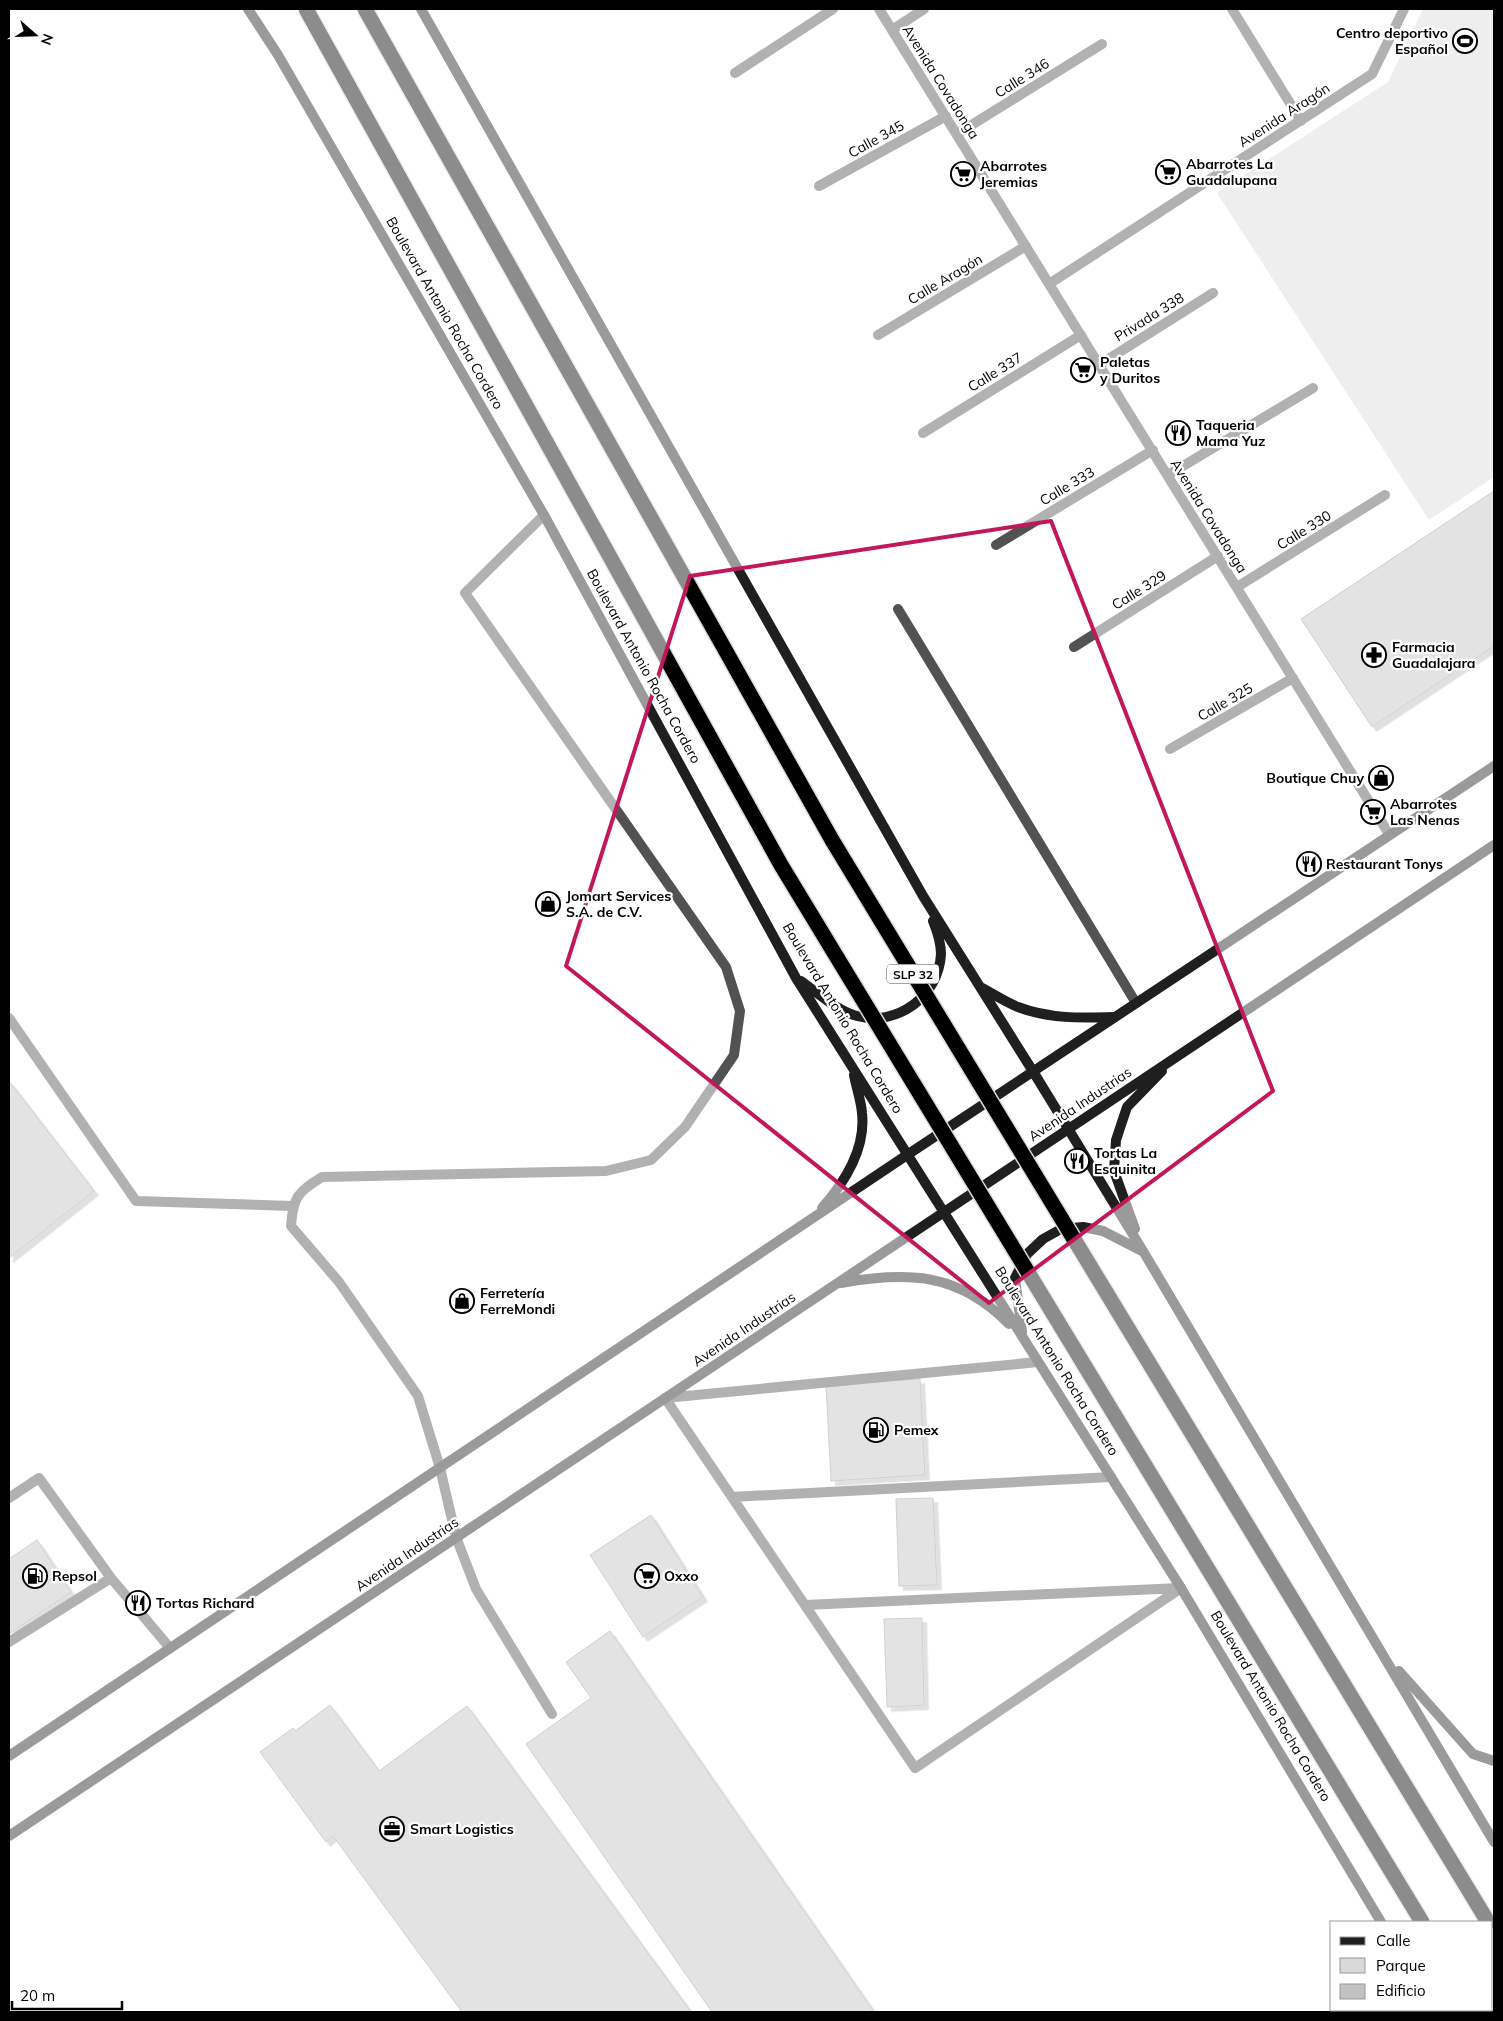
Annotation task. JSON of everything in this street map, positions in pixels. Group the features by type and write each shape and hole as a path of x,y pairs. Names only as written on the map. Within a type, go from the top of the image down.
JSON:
{"highway":[{"name":"Boulevard Antonio Rocha Cordero","path":"306,9 781,865 1421,1921"},
{"name":"SLP 32","path":"365,9 832,840 1487,1921"}],"main road":[{"name":"Boulevard Antonio Rocha Cordero","path":"248,9 283,64 544,515 796,978 1181,1588 1380,1921"},
{"path":"421,9 923,896 1034,1072 1143,1251 1494,1842"},
{"path":"9,1756 1389,834 1494,766"},
{"name":"Avenida Industrias","path":"9,1836 1494,845"},
{"path":"796,978 837,1007 856,1016 877,1019 898,1014 915,1005 929,991 937,973 941,954 938,935 923,896"},
{"path":"978,986 1016,1006 1046,1015 1076,1018 1115,1017"},
{"path":"1143,1251 1114,1171 1116,1140 1127,1107 1176,1056"},
{"path":"811,1220 833,1195 851,1168 862,1138 862,1113 852,1066"},
{"path":"1023,1338 1015,1278 1027,1254 1042,1239 1062,1230 1083,1226 1102,1230 1143,1251"},
{"path":"812,1300 839,1283 870,1278 903,1276 936,1280 969,1292 991,1305 1023,1338"},
{"path":"1382,1653 1473,1754 1494,1761"}],"street":[{"path":"735,73 833,9"},
{"name":"Avenida Covadonga","path":"879,9 1389,834"},
{"path":"892,30 924,9"},
{"path":"1232,9 1301,121"},
{"name":"Avenida Aragón","path":"1050,284 1372,74 1404,9"},
{"name":"Calle 346","path":"957,134 1102,44"},
{"name":"Calle 345","path":"819,186 946,116"},
{"name":"Calle Aragón","path":"878,335 1026,246"},
{"name":"Privada 338","path":"1099,365 1213,293"},
{"name":"Calle 337","path":"923,433 1081,335"},
{"path":"1168,475 1313,388"},
{"name":"Calle 333","path":"996,545 1153,450"},
{"name":"Calle 330","path":"1237,587 1385,495"},
{"path":"544,515 465,593 726,967 740,1011 734,1055 685,1128 650,1160 606,1171 322,1177 304,1188 292,1206 291,1226 339,1282 418,1396 440,1468 456,1537 476,1589 552,1714"},
{"name":"Calle 329","path":"1074,647 1218,556"},
{"path":"898,608 1136,1003"},
{"name":"Calle 325","path":"1170,749 1293,678"},
{"path":"9,1018 136,1201 292,1206"},
{"path":"1038,1362 665,1398 915,1768 1181,1588"},
{"path":"732,1497 1111,1477"},
{"path":"9,1498 39,1478 111,1578 170,1648"},
{"path":"9,1642 111,1578"},
{"path":"805,1604 1181,1588"}],"highlighted area":[{"path":"1051,521 1273,1091 989,1303 566,966 690,576"}],"green space":[{"path":"1423,9 1494,9 1494,477 1429,520 1217,193 1388,82"}],"building":[{"path":"1494,491 1494,646 1372,727 1301,619"},
{"path":"9,1081 94,1191 9,1258"},
{"name":"Pemex","path":"920,1379 925,1475 831,1481 826,1385"},
{"path":"933,1498 937,1585 899,1586 896,1499"},
{"name":"Oxxo","path":"651,1515 703,1597 643,1637 590,1555"},
{"name":"Repsol","path":"37,1540 71,1592 9,1634 9,1559"},
{"path":"922,1618 924,1705 887,1707 884,1619"},
{"path":"610,1631 874,2012 712,2012 526,1744 591,1698 566,1662"},
{"path":"330,1705 379,1771 467,1706 691,2012 462,2012 333,1836 326,1842 260,1752 293,1728 295,1731"}],"place":[{"name":"Centro deportivo Español","path":"1465,41"},
{"name":"Abarrotes La Guadalupana","path":"1168,172"},
{"name":"Abarrotes Jeremias","path":"963,174"},
{"name":"Paletas y Duritos","path":"1083,370"},
{"name":"Taqueria Mama Yuz","path":"1178,433"},
{"name":"Farmacia Guadalajara","path":"1374,655"},
{"name":"Boutique Chuy","path":"1381,778"},
{"name":"Abarrotes Las Nenas","path":"1373,812"},
{"name":"Restaurant Tonys","path":"1309,864"},
{"name":"Jomart Services S.A. de C.V.","path":"548,904"},
{"name":"Tortas La Esquinita","path":"1077,1161"},
{"name":"Ferretería FerreMondi","path":"462,1301"},
{"name":"Pemex","path":"876,1430"},
{"name":"Repsol","path":"35,1576"},
{"name":"Oxxo","path":"647,1576"},
{"name":"Tortas Richard","path":"138,1603"},
{"name":"Smart Logistics","path":"392,1829"}]}
